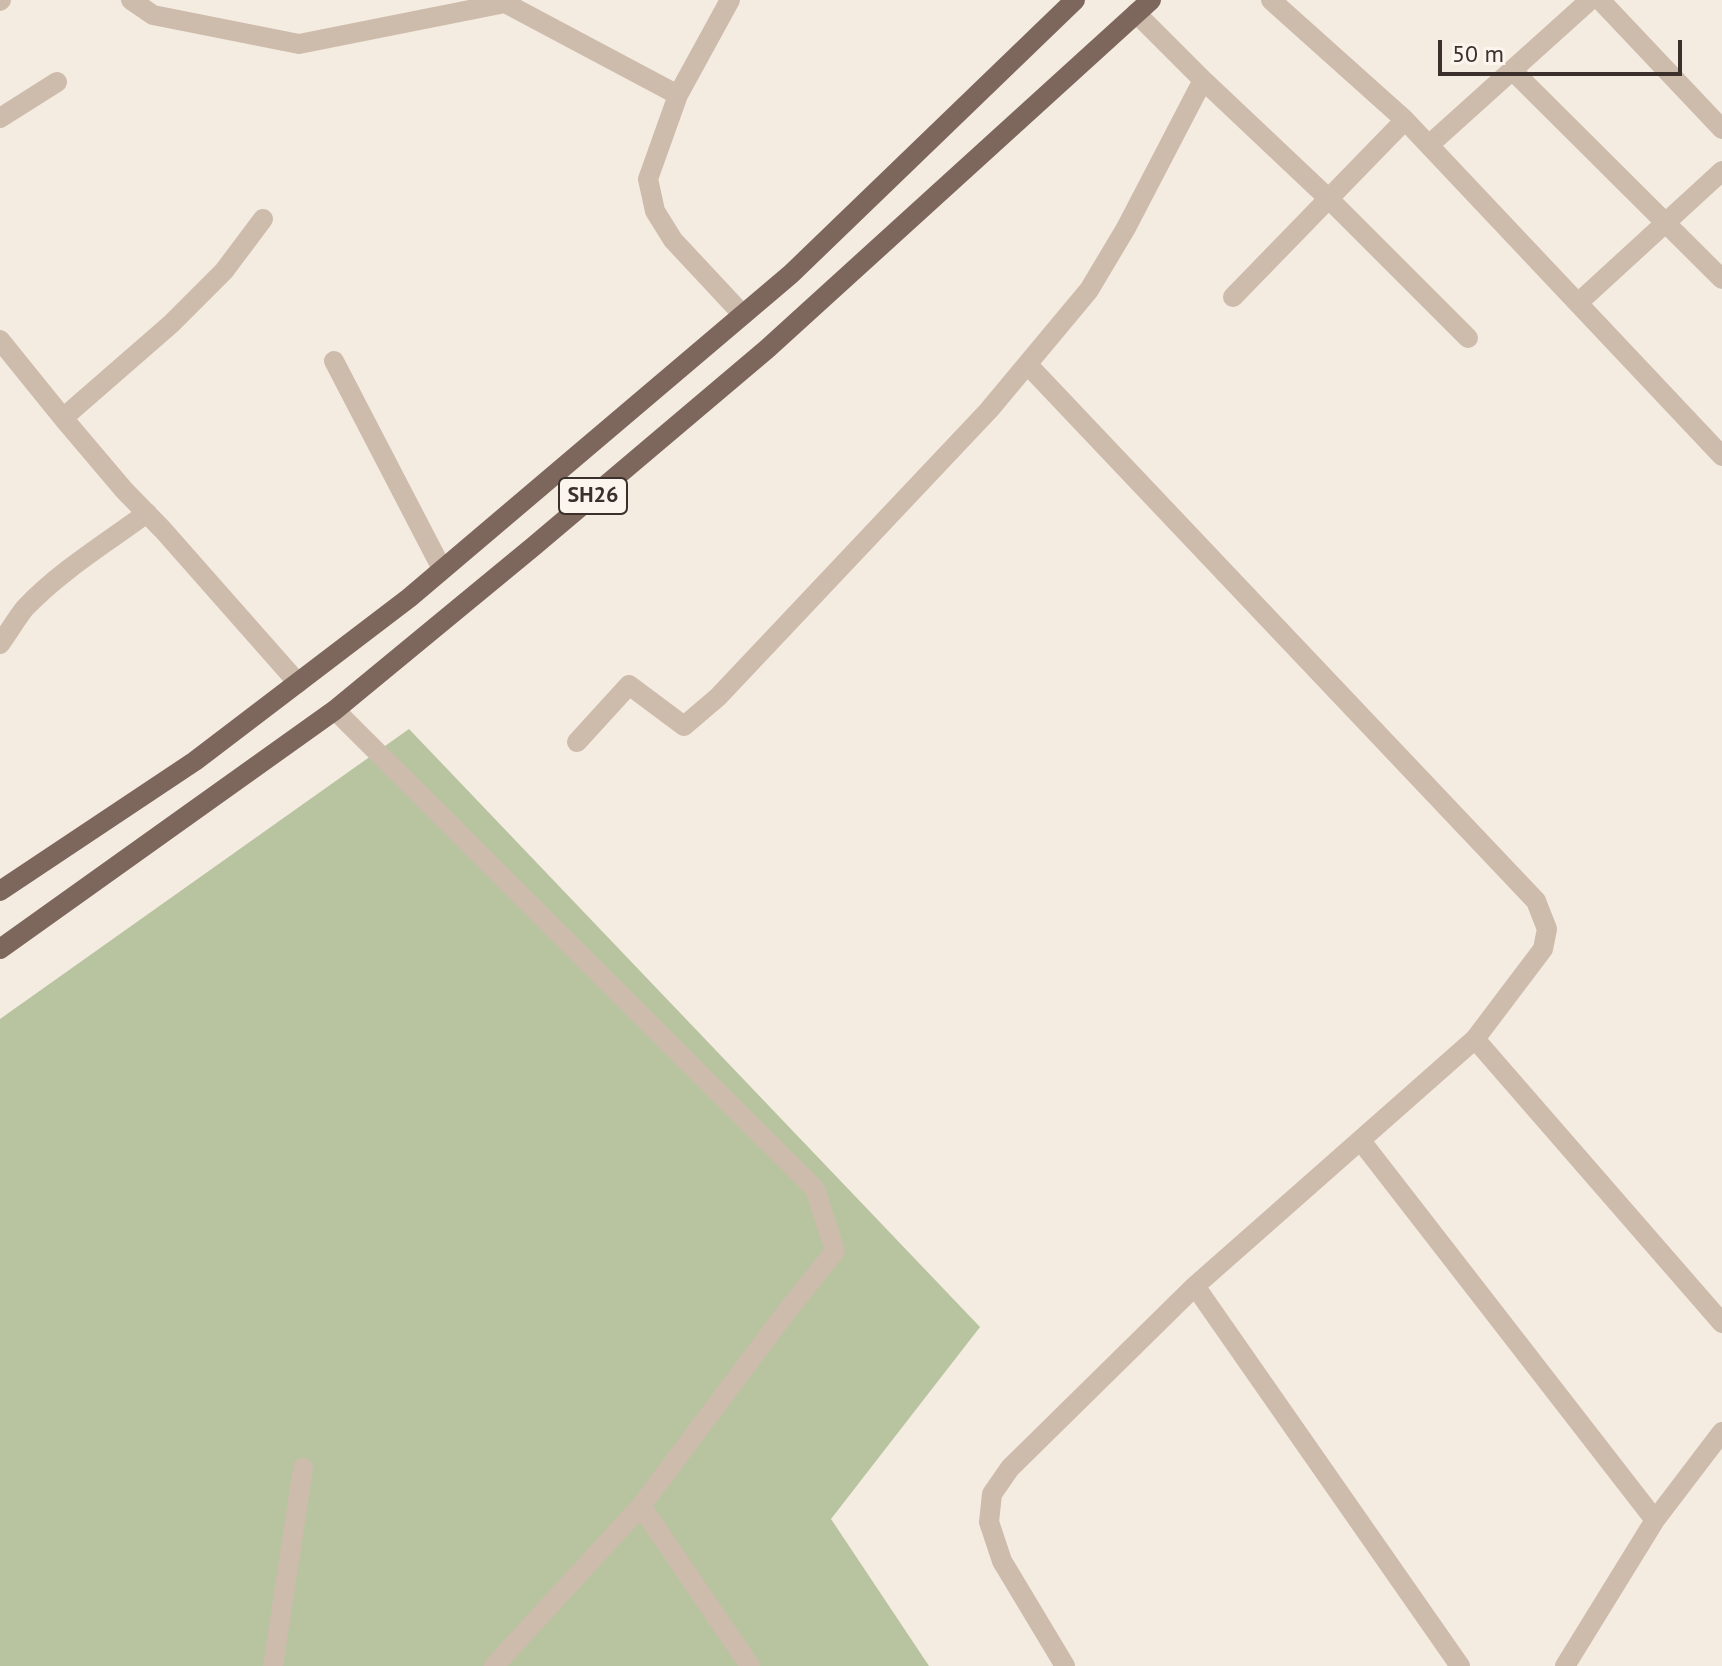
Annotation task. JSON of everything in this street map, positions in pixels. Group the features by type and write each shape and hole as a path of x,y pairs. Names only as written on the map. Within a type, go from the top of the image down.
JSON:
{"main road":[{"path":"0,891 195,761 409,598 791,274 1075,0"},
{"name":"SH26","path":"0,949 335,710 767,349 1143,7"}],"street":[{"path":"131,0 153,15 299,44 505,3 678,95"},
{"path":"730,0 678,95 648,179 655,211 673,240 743,315"},
{"path":"1271,0 1405,120 1722,456"},
{"path":"1429,145 1590,0"},
{"path":"1600,0 1722,129"},
{"path":"1143,7 1203,80 1329,199 1468,338"},
{"path":"1512,70 1722,279"},
{"path":"577,742 629,685 684,726 718,697 989,410 1089,290 1126,228 1203,80"},
{"path":"0,118 57,82"},
{"path":"1233,297 1405,120"},
{"path":"1578,303 1722,171"},
{"path":"63,418 171,324 224,271 263,219"},
{"path":"0,340 124,490 298,683"},
{"path":"334,361 442,569"},
{"path":"1028,365 1536,901 1547,929 1543,949 1475,1039 1195,1286 1010,1468 992,1494 989,1522 1002,1561 1065,1666"},
{"path":"0,644 23,611 48,587 147,513"},
{"path":"335,710 815,1189 835,1251 641,1506 494,1666"},
{"path":"1475,1039 1722,1323"},
{"path":"1361,1141 1655,1520"},
{"path":"1195,1286 1460,1666"},
{"path":"1565,1666 1655,1520 1722,1432"},
{"path":"273,1666 303,1468"},
{"path":"641,1506 750,1666"}],"green space":[{"path":"409,729 980,1327 831,1519 929,1666 0,1666 0,1019"}]}
